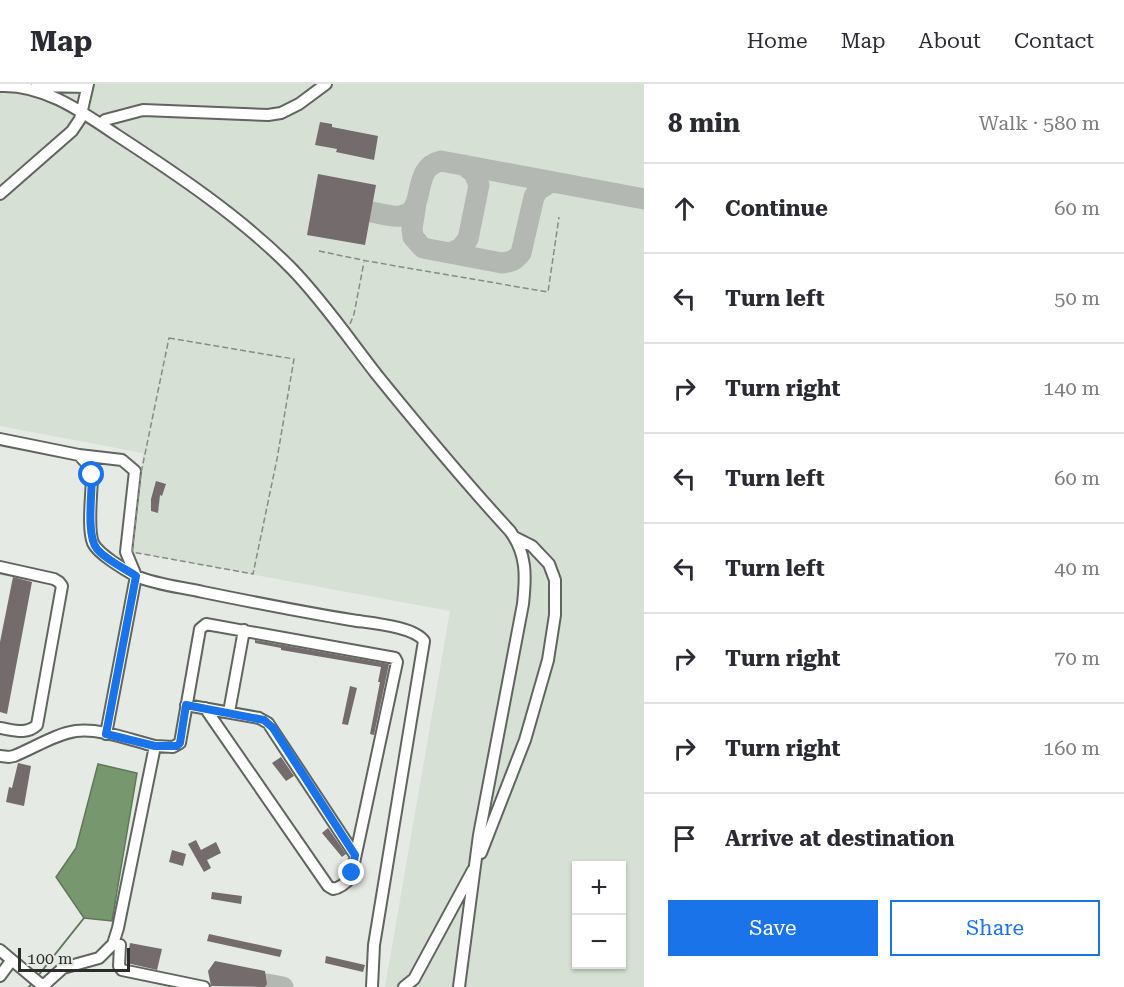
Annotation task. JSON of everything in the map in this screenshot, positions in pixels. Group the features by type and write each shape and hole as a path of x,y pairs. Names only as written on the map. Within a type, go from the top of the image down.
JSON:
{"street":[{"path":"101,124 105,120 143,110 275,114 299,104 326,84"},
{"path":"0,86 87,85 80,119 72,131 0,194"},
{"path":"27,86 41,90 101,124 196,189 278,255 315,295 400,404 514,537 521,551 525,566 523,604 479,836 459,987"},
{"path":"0,439 79,455 122,460 135,471 126,552 136,576 106,734"},
{"path":"79,455 90,467 92,475 93,542 97,550 136,576 207,593 389,626 418,634 424,641 374,945 372,987"},
{"path":"404,987 414,979 476,863 525,740 548,660 554,630 556,585 552,570 545,558 532,546 514,537"},
{"path":"0,567 54,579 62,586 37,725 30,731 0,728"},
{"path":"0,756 14,756 75,732 87,731 155,746 173,747 180,743 200,629 206,624 391,656 397,662 351,877 348,881 337,888 333,889 328,886 205,708"},
{"path":"229,712 244,630"},
{"path":"186,705 259,718 273,728 355,855"},
{"path":"0,950 40,984 63,968 99,958 113,944 155,746"},
{"path":"113,944 120,945 118,966 122,970 204,987"},
{"path":"0,976 11,961"}],"path":[{"path":"319,251 364,261 548,292 559,217"},
{"path":"344,333 354,314 364,261"},
{"path":"169,338 294,359 277,459 253,574 132,552 141,473 169,338"}],"shaded area":[{"path":"0,84 644,84 644,987 385,987 450,611 132,552 143,453 0,426"},
{"path":"98,764 137,773 112,921 84,918 56,877 76,848"}],"building":[{"path":"320,122 332,124 332,127 378,136 374,160 315,145"},
{"path":"318,174 376,185 365,245 307,235"},
{"path":"156,481 166,484 162,496 160,495 158,513 151,511 151,499"},
{"path":"13,577 32,582 7,714 0,712 0,642"},
{"path":"255,640 389,664 374,735 370,734 381,667 281,650 281,648 255,643"},
{"path":"350,686 357,688 348,725 342,724"},
{"path":"281,757 294,776 286,781 272,763"},
{"path":"18,763 31,766 24,806 6,802"},
{"path":"328,828 346,854 342,857 322,833"},
{"path":"196,840 201,850 216,842 221,853 207,860 211,868 204,872 188,844"},
{"path":"172,850 186,854 183,866 169,862"},
{"path":"212,892 242,896 241,904 211,899"},
{"path":"209,934 282,950 280,957 207,941"},
{"path":"130,943 162,949 157,970 127,963"},
{"path":"326,956 365,965 363,972 325,963"},
{"path":"215,961 265,971 267,984 265,987 211,986 208,971"}],"waterway":[{"path":"37,977 84,918"},
{"path":"29,987 34,981"}],"taxiway":[{"path":"372,212 397,216 409,213 414,207 425,172 431,165 441,161 644,199"},
{"path":"450,253 461,248 468,239 479,185 474,173 464,165"},
{"path":"416,203 413,237 423,248 505,263 515,259 521,253 534,197 538,190 551,182"},
{"path":"267,984 283,987"}],"route":[{"path":"92,475 93,542 97,550 136,576 106,734 155,746 177,746 180,743 186,705 264,720 273,728 355,855 352,873"}]}
